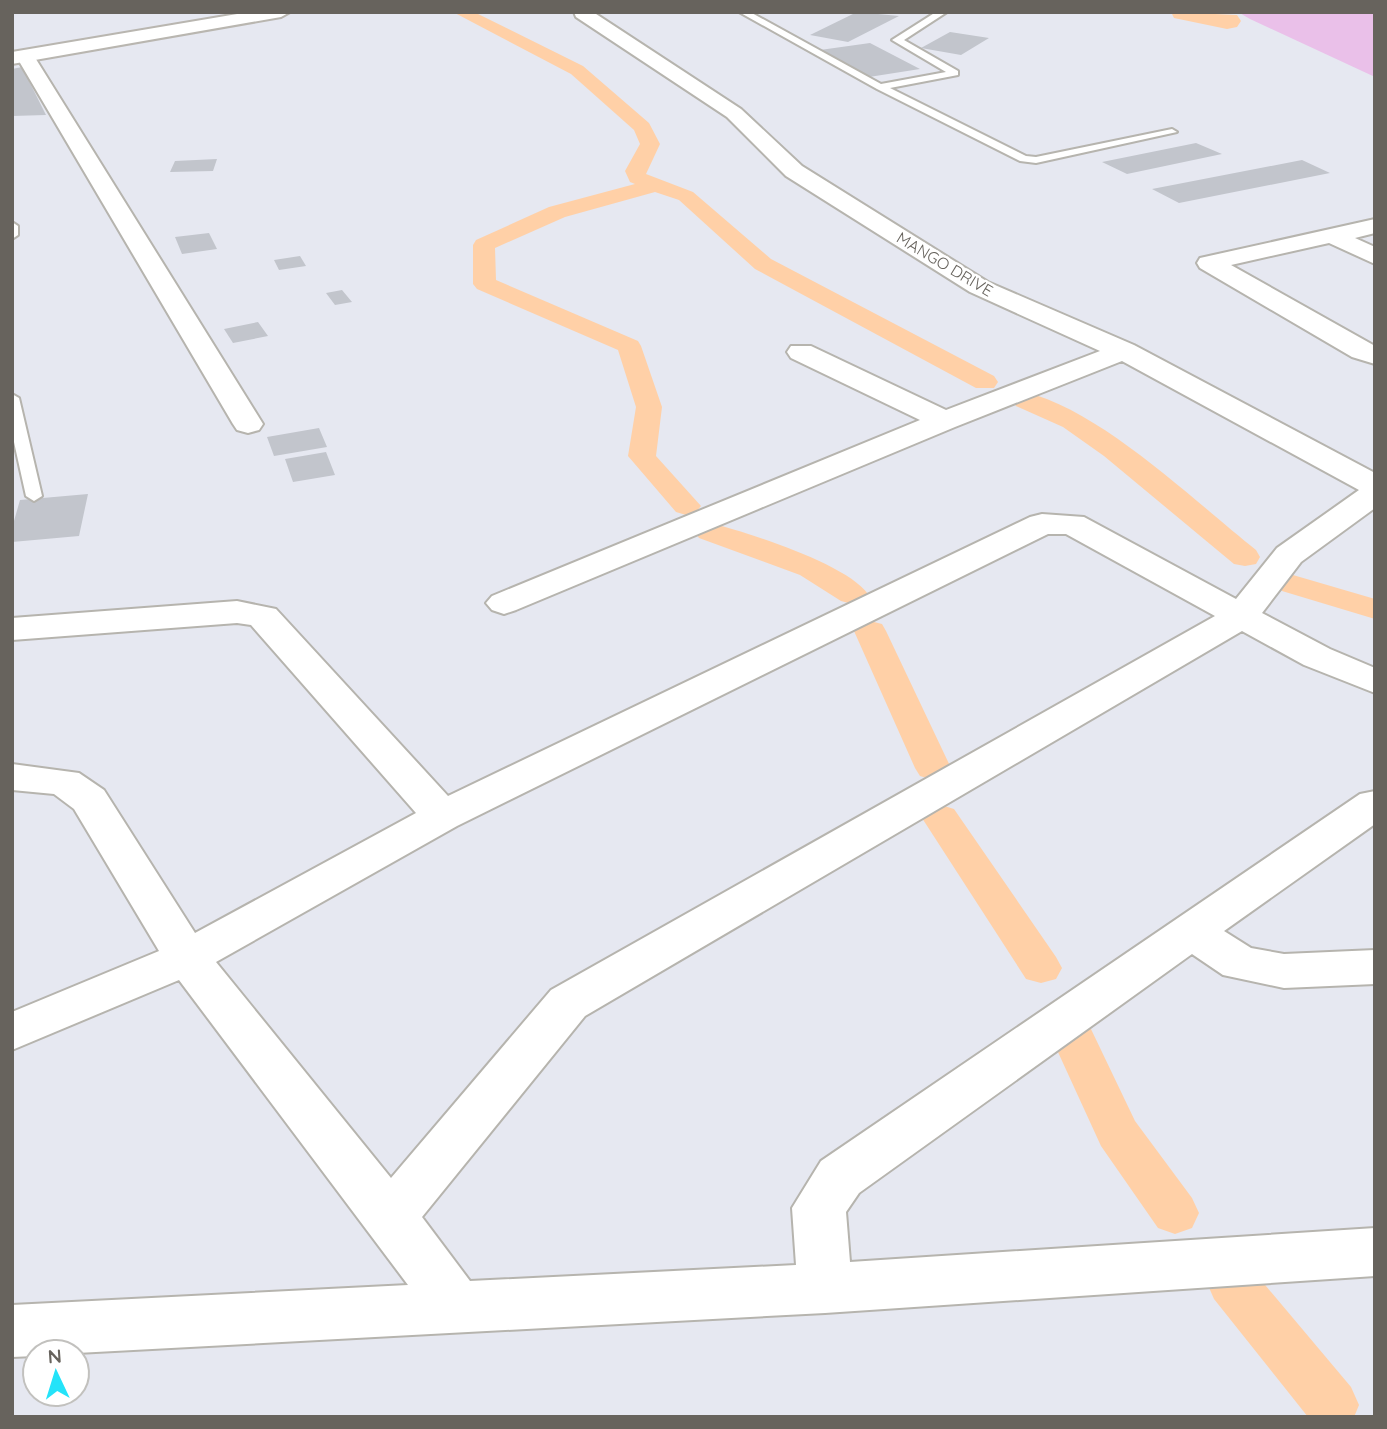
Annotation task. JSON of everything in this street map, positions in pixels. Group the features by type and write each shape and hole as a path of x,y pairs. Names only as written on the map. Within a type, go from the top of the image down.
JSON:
{"street":[{"path":"248,424 19,57 281,12"},
{"name":"MANGO DRIVE","path":"582,13 734,113 794,172 979,287 1124,351 1375,486"},
{"path":"1375,226 1329,234 1209,263 1375,356"},
{"path":"1329,234 1375,257"},
{"path":"504,603 945,421 1124,351"},
{"path":"802,352 945,421"},
{"path":"390,1217 568,1003 1241,616 1289,555 1375,493"},
{"path":"12,1032 187,958 442,816 1042,524 1072,524 1317,657 1375,682"},
{"path":"12,629 237,612 263,617 442,816"},
{"path":"12,777 65,782 89,800 187,958 390,1217 457,1308"},
{"path":"825,1288 819,1208 840,1177 1189,931 1375,804"},
{"path":"1189,931 1239,963 1284,971 1375,967"},
{"path":"12,1331 825,1288 1375,1252"}],"lane":[{"path":"743,12 880,87 1024,159 1036,160 1172,132"},
{"path":"880,87 955,73 898,40 943,12"},
{"path":"12,226 12,235"},
{"path":"12,398 34,496"}],"shaded area":[{"path":"1238,12 1375,12 1375,77 1250,19"}],"building":[{"path":"857,12 899,16 848,42 810,35"},
{"path":"950,32 989,38 961,55 921,48"},
{"path":"870,43 920,69 869,77 820,50"},
{"path":"22,67 46,115 12,116 12,69"},
{"path":"1196,143 1222,154 1127,174 1102,162"},
{"path":"217,159 213,171 170,172 175,161"},
{"path":"1302,160 1330,173 1179,203 1152,189"},
{"path":"209,233 217,249 182,254 175,237"},
{"path":"300,256 306,266 279,270 274,260"},
{"path":"342,290 352,302 335,305 326,293"},
{"path":"258,322 268,336 233,343 224,329"},
{"path":"319,428 327,447 274,456 267,437"},
{"path":"326,452 335,475 293,482 285,459"},
{"path":"88,494 79,536 12,542 12,528 20,500"}],"waterway":[{"path":"461,12 577,70 642,127 650,144 635,171 637,178 686,196 763,264 985,382"},
{"path":"1184,12 1227,21"},
{"path":"655,185 557,212 484,245 485,284 629,346 649,407 642,456 686,506"},
{"path":"1025,400 1073,421 1114,450 1245,557"},
{"path":"710,532 811,568 852,594"},
{"path":"1293,584 1375,609"},
{"path":"870,631 933,768"},
{"path":"941,818 1041,968"},
{"path":"1074,1039 1117,1133 1175,1213"},
{"path":"1232,1283 1332,1405"}]}
